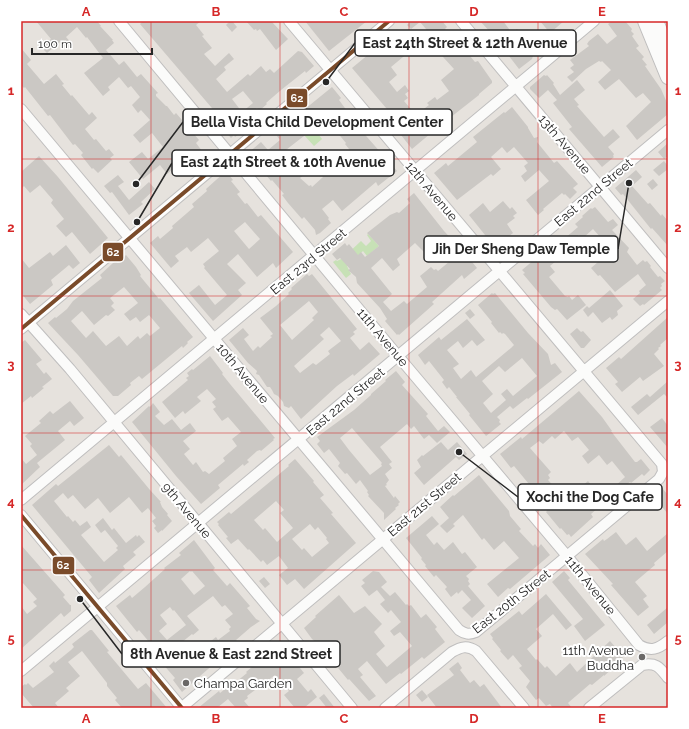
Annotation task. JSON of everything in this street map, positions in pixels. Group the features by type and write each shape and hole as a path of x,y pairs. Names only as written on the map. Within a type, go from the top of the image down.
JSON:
{"main road":[{"path":"645,21 668,77"},
{"path":"656,21 668,50"}],"street":[{"name":"11th Avenue","path":"119,21 567,556 639,645 649,650 660,648 668,641"},
{"name":"12th Avenue","path":"289,21 662,464 663,472"},
{"path":"25,326 389,21"},
{"name":"13th Avenue","path":"461,21 668,268"},
{"name":"East 23rd Street","path":"21,500 594,21"},
{"name":"10th Avenue","path":"21,109 299,439 382,540 459,630 467,634"},
{"name":"East 22nd Street","path":"21,671 668,130"},
{"name":"East 21st Street","path":"182,708 668,301"},
{"name":"9th Avenue","path":"21,314 25,326 114,422 352,708"},
{"name":"East 20th Street","path":"467,634 476,632 659,479 663,472"},
{"path":"21,515 182,708"},
{"name":"East 20th Street","path":"385,708 452,652 466,646 476,651 524,708"},
{"path":"589,708 642,665 649,664 658,667 668,678"}],"green space":[{"path":"312,126 322,139 314,146 304,135 313,130"},
{"path":"368,234 379,246 367,256 363,251 347,266 351,274 346,278 333,262 343,258 361,241 366,246 371,241 367,235"}],"building":[{"path":"36,21 97,21 114,43 106,50 119,65 124,61 137,77 141,74 158,93 156,96 174,115 176,113 199,140 196,143 204,155 196,163 198,165 193,169 194,171 187,176 178,165 167,174 160,165 143,179 129,162 142,152 148,159 163,147 152,133 140,143 133,135 150,120 141,110 138,113 132,105 140,97 131,86 128,88 119,77 108,87 110,90 103,96 84,73 103,58 87,37 86,38 77,27 66,37 73,45 66,50 60,42 47,53 41,47 51,39"},
{"path":"143,21 201,21 196,25 204,35 202,36 212,48 204,54 215,66 229,53 234,59 224,67 226,70 216,79 227,92 248,74 250,76 261,66 266,72 270,69 274,73 298,51 302,52 314,66 306,73 305,71 281,90 259,111 257,108 247,118 250,122 245,127 246,128 235,137 234,135 231,138 215,116 217,114 140,24","holes":["243,91 253,103 242,112 232,99"]},
{"path":"232,21 237,27 232,32 226,25"},
{"path":"246,21 271,21 288,39 276,50 260,29 257,31 256,29 254,30"},
{"path":"305,21 367,21 329,51"},
{"path":"411,21 442,21 447,27 445,29 458,45 460,44 475,62 478,61 492,81 492,83 479,95 451,117 453,119 445,125 443,123 412,149 394,126 398,122 352,68 375,49 380,55 395,43 394,41 404,33 415,47 391,67 397,75 389,82 397,92 405,85 409,91 405,94 408,98 404,101 416,115 429,105 427,103 435,97 437,100 449,91 441,80 454,69 433,46 437,42 420,22 411,29 407,25"},
{"path":"480,21 503,21 512,33 517,29 530,47 528,48 533,56 532,59 519,69 498,42 496,43 490,35 492,34"},
{"path":"540,21 564,21 550,33"},
{"path":"612,21 625,21 632,29 631,31 634,34 632,36 639,46 636,48 644,57 642,59 647,65 645,66 661,89 668,105 668,114 637,140 626,126 651,102 643,93 636,98 619,79 605,90 598,82 611,70 602,61 599,61 586,69 572,82 567,77 574,72 570,68 574,65 570,60 589,46 587,44 589,41 598,34 607,44 617,36 608,24"},
{"path":"21,48 31,60 27,64 44,84 56,74 64,84 62,85 71,96 72,95 89,115 92,112 97,118 85,129 106,151 109,149 114,155 110,158 112,160 98,173 93,168 92,169 81,155 83,153 75,144 73,145 50,115 48,116 25,87 24,88 21,85"},
{"path":"544,75 547,75 554,83 553,84 560,95 577,80 585,90 574,99 579,105 577,106 604,137 613,129 620,137 608,147 614,154 614,157 602,167 569,129 572,127 553,103 557,100 548,90 539,98 530,89 530,87"},
{"path":"332,87 341,98 339,100 353,119 352,120 397,171 378,186 376,182 342,211 333,200 322,209 331,223 316,235 315,230 304,217 302,219 288,203 282,195 284,194 272,180 271,181 259,167 257,169 246,155 261,142 268,150 280,140 277,136 288,124 290,126 294,118","holes":["326,119 346,143 345,144 353,154 351,156 355,162 351,165 353,168 342,176 328,162 323,166 322,163 316,168 323,177 312,187 300,178 310,170 301,159 287,169 280,159 284,155 282,153"]},
{"path":"512,107 528,127 534,138 538,137 537,142 554,163 557,161 578,184 573,188 577,192 570,199 562,193 538,215 526,200 549,181 539,170 525,182 521,176 527,171 524,166 528,163 514,147 507,153 502,147 491,157 501,169 493,176 491,174 457,200 434,173 446,163 448,166 477,142 473,137"},
{"path":"668,143 668,156 664,159 658,152"},
{"path":"39,156 108,238 90,254 72,232 66,237 56,226 64,219 51,203 53,200 40,185 30,193 24,186 21,189 21,172"},
{"path":"664,161 668,166 668,169 659,176 653,170"},
{"path":"636,170 642,177 632,186 648,204 650,203 661,216 662,214 668,221 668,246 652,228 651,229 623,194 621,195 615,188"},
{"path":"226,171 233,180 231,181 240,192 237,194 245,204 247,203 258,217 261,215 293,252 276,268 273,263 257,277 238,254 227,264 246,283 238,290 242,295 213,321 189,293 199,285 215,305 227,295 204,268 205,267 203,264 219,251 208,238 191,252 187,247 175,256 179,261 171,268 150,243 158,236 160,239 173,228 172,226 194,207 192,204 207,191 206,189","holes":["245,222 260,239 249,249 234,231"]},
{"path":"118,175 124,182 118,186 129,200 149,182 155,189 141,202 143,204 129,215 112,192 110,193 104,186"},
{"path":"653,179 658,185 652,190 647,184"},
{"path":"414,193 444,231 459,246 477,268 464,279 462,275 432,302 434,304 399,335 397,335 385,321 387,319 380,308 357,283 356,277 348,270 350,269 340,258 337,260 332,254 345,243 347,246 349,244 358,255 361,252 365,257 379,246 367,233 390,215 397,212 399,213 410,203 407,199","holes":["415,243 425,253 434,245 438,251 440,249 450,261 438,271 431,267 420,276 427,287 407,304 404,301 391,311 383,302 392,294 371,268 382,258 393,271 400,265 397,259"]},
{"path":"503,201 510,209 512,207 517,213 513,216 515,218 507,224 513,233 504,240 505,243 497,250 469,215 483,203 490,212"},
{"path":"595,207 608,222 613,219 618,225 612,230 629,248 627,252 637,265 643,260 645,262 647,261 658,277 660,276 665,281 661,284 662,286 660,288 662,290 644,305 643,304 640,306 633,299 646,285 638,274 615,292 600,275 598,276 591,268 598,262 587,250 601,238 593,229 582,239 579,235 563,247 567,252 550,266 555,272 549,277 565,296 569,296 572,300 578,295 586,305 567,320 557,309 555,310 551,307 523,274 525,273 522,270 535,259 533,256 540,251 546,259 559,248 557,245 578,227 575,224 583,217 582,216 591,208 592,209"},
{"path":"66,245 80,263 73,269 69,265 51,280 53,285 30,304 21,293 21,258 29,268 50,252 53,256"},
{"path":"126,255 136,267 141,275 140,276 193,337 183,348 182,346 142,379 139,376 118,396 113,396 48,323 67,309 73,301 102,278 100,275 113,263 116,261 118,263","holes":["124,287 138,303 124,314 130,321 136,317 140,322 149,315 160,328 150,336 147,333 140,339 138,336 127,346 119,336 106,346 93,331 86,338 71,321 82,311 94,325 115,310 111,306 114,303 110,298"]},
{"path":"307,274 309,276 312,274 357,329 353,332 355,334 350,338 360,350 369,342 380,354 354,376 353,374 337,386 301,419 291,406 289,408 284,406 283,402 278,396 274,394 270,387 267,387 259,375 256,374 257,371 248,363 229,340 243,328 249,335 244,339 253,351 258,346 260,348 272,337 270,336 273,334 260,318 289,294 288,293 292,289 291,288","holes":["309,301 318,312 312,318 314,320 292,340 280,325","329,327 341,341 328,351 330,354 316,365 313,363 300,373 294,366 324,339 320,335"]},
{"path":"610,290 623,306 617,311 618,315 612,320 610,317 602,323 593,312 588,317 583,310 587,306 589,308"},
{"path":"492,293 495,293 528,333 548,354 551,365 555,363 562,372 513,409 510,406 497,417 501,424 486,436 449,387 447,389 442,382 444,380 429,361 425,365 418,355 439,337 441,340 467,319 485,340 477,346 472,340 463,348 458,341 447,350 459,364 453,368 461,379 471,370 476,377 511,348 514,345 505,334 499,333 478,305","holes":["522,358 537,376 513,396 507,389 501,394 506,400 491,413 483,403 493,394 482,381 499,366 505,372"]},
{"path":"470,309 475,315 470,319 465,313"},
{"path":"668,317 668,338 660,345 661,346 658,348 659,349 654,354 664,366 643,381 640,377 622,392 615,384 618,382 606,368 619,357 621,359"},
{"path":"577,328 581,332 583,331 591,340 584,348 581,348 570,334"},
{"path":"25,340 42,360 36,364 44,374 46,372 52,379 32,398 31,396 21,404 21,343"},
{"path":"210,356 223,373 222,374 275,438 261,451 257,451 247,460 249,462 244,466 243,464 218,485 220,488 201,504 132,422 153,403 160,412 155,416 164,425 172,419 181,430 190,423 196,431 183,441 190,449 184,454 193,465 196,462 203,472 205,471 209,474 225,461 223,458 237,446 232,439 241,432 228,417 222,421 213,409 216,407 212,402 216,399 207,389 197,397 201,401 185,414 183,411 175,418 162,402 188,380 186,378 189,376 187,373"},
{"path":"396,371 405,382 402,385 428,414 426,416 438,431 444,426 450,432 437,443 429,435 424,439 414,426 411,429 407,424 380,447 392,462 389,464 392,468 385,474 389,480 385,486 394,498 395,496 400,502 395,508 396,509 384,520 384,513 368,496 368,491 360,480 356,484 347,473 345,474 338,466 340,463 329,449 324,453 317,444 320,441 317,437 354,410 386,381 385,380","holes":["352,428 382,463 382,466 370,475 340,438"]},
{"path":"668,381 668,398 664,394 638,415 631,407 647,394 650,397"},
{"path":"579,391 602,417 635,462 641,459 650,470 644,476 642,474 631,483 630,482 621,490 622,491 618,497 609,505 606,501 591,514 593,517 571,537 561,528 560,529 546,512 547,511 541,503 543,501 514,466 511,468 500,454 521,437 522,439","holes":["564,431 572,441 578,437 589,450 582,456 588,464 599,455 607,465 612,461 625,477 612,489 611,488 607,491 605,488 598,494 588,481 575,492 573,489 564,497 548,480 550,478 548,475 551,472 530,448 539,441 543,444 552,436 555,439"]},
{"path":"70,401 84,418 74,426 70,421 58,431 65,440 37,463 40,467 21,485 21,458 26,464 37,455 30,446 32,444 25,436 41,423 39,421 50,411 53,414"},
{"path":"662,418 668,426 668,448 650,427"},
{"path":"441,442 448,450 457,442 467,454 459,460 456,457 424,485 414,473 421,467 417,460"},
{"path":"109,445 119,457 121,455 161,502 162,507 172,521 158,533 154,528 156,526 152,521 156,518 148,508 142,513 129,497 110,513 98,498 85,509 73,495 68,499 63,493 54,501 73,522 75,520 80,526 87,521 91,527 81,535 104,562 118,550 116,548 118,546 105,530 101,533 95,525 103,518 112,530 114,528 126,543 136,535 137,537 139,535 145,542 133,552 136,555 123,566 125,569 99,593 89,580 92,577 32,505 56,484 58,486"},
{"path":"295,459 324,495 320,498 333,513 331,514 356,543 304,589 295,579 287,585 279,575 288,568 279,556 267,565 263,560 261,562 238,539 231,544 226,538 228,537 217,522 229,512 231,514 289,466 288,465","holes":["276,501 284,510 280,513 293,528 277,542 265,528 263,530 254,520","310,524 315,530 318,527 329,543 312,557 304,548 302,550 292,539"]},
{"path":"479,475 509,511 510,516 521,529 519,531 533,546 535,544 538,548 541,544 550,555 510,589 508,588 498,597 487,584 519,558 504,541 494,550 484,538 482,540 463,515 453,524 455,526 447,533 440,526 449,518 440,507"},
{"path":"662,488 668,495 668,514 658,502 651,507 647,502"},
{"path":"432,516 439,524 426,535 434,545 437,542 444,550 453,542 462,554 465,552 477,567 466,576 469,579 468,581 470,584 468,586 485,606 472,618 462,608 471,600 462,590 458,594 457,592 451,597 445,589 447,587 436,575 434,577 425,566 426,565 421,559 422,558 406,538"},
{"path":"616,532 626,545 636,537 647,551 668,533 668,551 654,563 655,565 635,582 647,596 643,599 649,607 638,616 611,585 613,584 585,554 603,539 604,541"},
{"path":"194,540 215,568 213,570 227,586 230,583 250,606 247,608 256,619 260,621 236,640 238,642 236,644 237,645 215,661 216,662 182,692 173,680 175,678 161,662 162,661 154,651 156,650 139,630 137,632 116,606 130,595 132,598 165,569 164,568 181,555 179,553","holes":["192,571 205,586 194,595 181,579","213,596 222,607 225,605 233,614 225,620 231,627 229,629 230,631 218,640 216,637 206,645 208,646 201,651 203,653 192,662 176,647 199,630 187,616","170,607 186,625 167,640 159,631 167,624 160,615"]},
{"path":"21,545 65,595 63,597 71,605 71,611 64,617 61,613 21,649 21,606 27,614 37,606 33,602 37,599 22,582"},
{"path":"373,571 379,572 387,582 381,587 390,596 395,592 406,605 411,605 421,618 426,614 437,627 435,629 445,642 424,659 422,657 386,684 367,661 358,669 363,675 360,677 376,696 369,701 349,679 348,680 304,628 339,595 354,613 365,606 382,624 374,632 385,646 376,654 387,667 412,646 400,632 394,636 390,631 401,622 391,610 388,613 380,604 385,600 377,590 369,596 361,586 365,583 362,580"},
{"path":"564,571 570,578 568,580 605,625 585,641 574,626 583,619 552,582"},
{"path":"264,577 270,584 265,588 259,581"},
{"path":"546,594 572,625 566,630 553,614 536,629 542,636 527,649 545,668 547,666 556,676 570,663 577,672 610,641 617,649 621,646 627,654 612,666 613,668 604,676 592,685 590,684 569,702 568,703 572,708 553,708 550,704 546,706 539,698 536,700 526,687 530,681 519,668 522,666 513,655 508,660 500,651 501,650 490,634 519,611 522,615"},
{"path":"668,607 668,622 654,634 647,625"},
{"path":"92,630 109,651 107,652 138,689 146,683 167,708 122,708 115,700 117,698 107,686 107,683 82,651 68,662 80,676 66,688 69,691 55,703 59,708 34,708 21,693 21,687 28,683 33,688 54,672 49,666 71,650 74,647 72,644"},
{"path":"280,643 304,673 297,679 308,692 311,689 317,697 304,708 295,708 284,695 289,691 275,675 247,696 248,698 244,701 250,708 236,708 228,699 217,708 198,708 219,691 220,693 235,681 236,682"},
{"path":"458,662 462,668 460,670 470,683 474,680 480,687 484,684 502,708 437,708 427,695 454,675 449,669"},
{"path":"422,690 428,697 422,702 416,695"},
{"path":"324,694 335,708 327,708 319,698"}],"transit line":[{"name":"62","path":"21,329 389,21"},
{"name":"62","path":"21,515 182,708"}],"place":[{"name":"East 24th Street & 12th Avenue","path":"326,82"},
{"name":"Jih Der Sheng Daw Temple","path":"629,183"},
{"name":"Bella Vista Child Development Center","path":"136,184"},
{"name":"East 24th Street & 10th Avenue","path":"137,222"},
{"name":"Xochi the Dog Cafe","path":"459,452"},
{"name":"8th Avenue & East 22nd Street","path":"80,599"},
{"name":"11th Avenue Buddha","path":"642,657"},
{"name":"Champa Garden","path":"186,683"}]}
